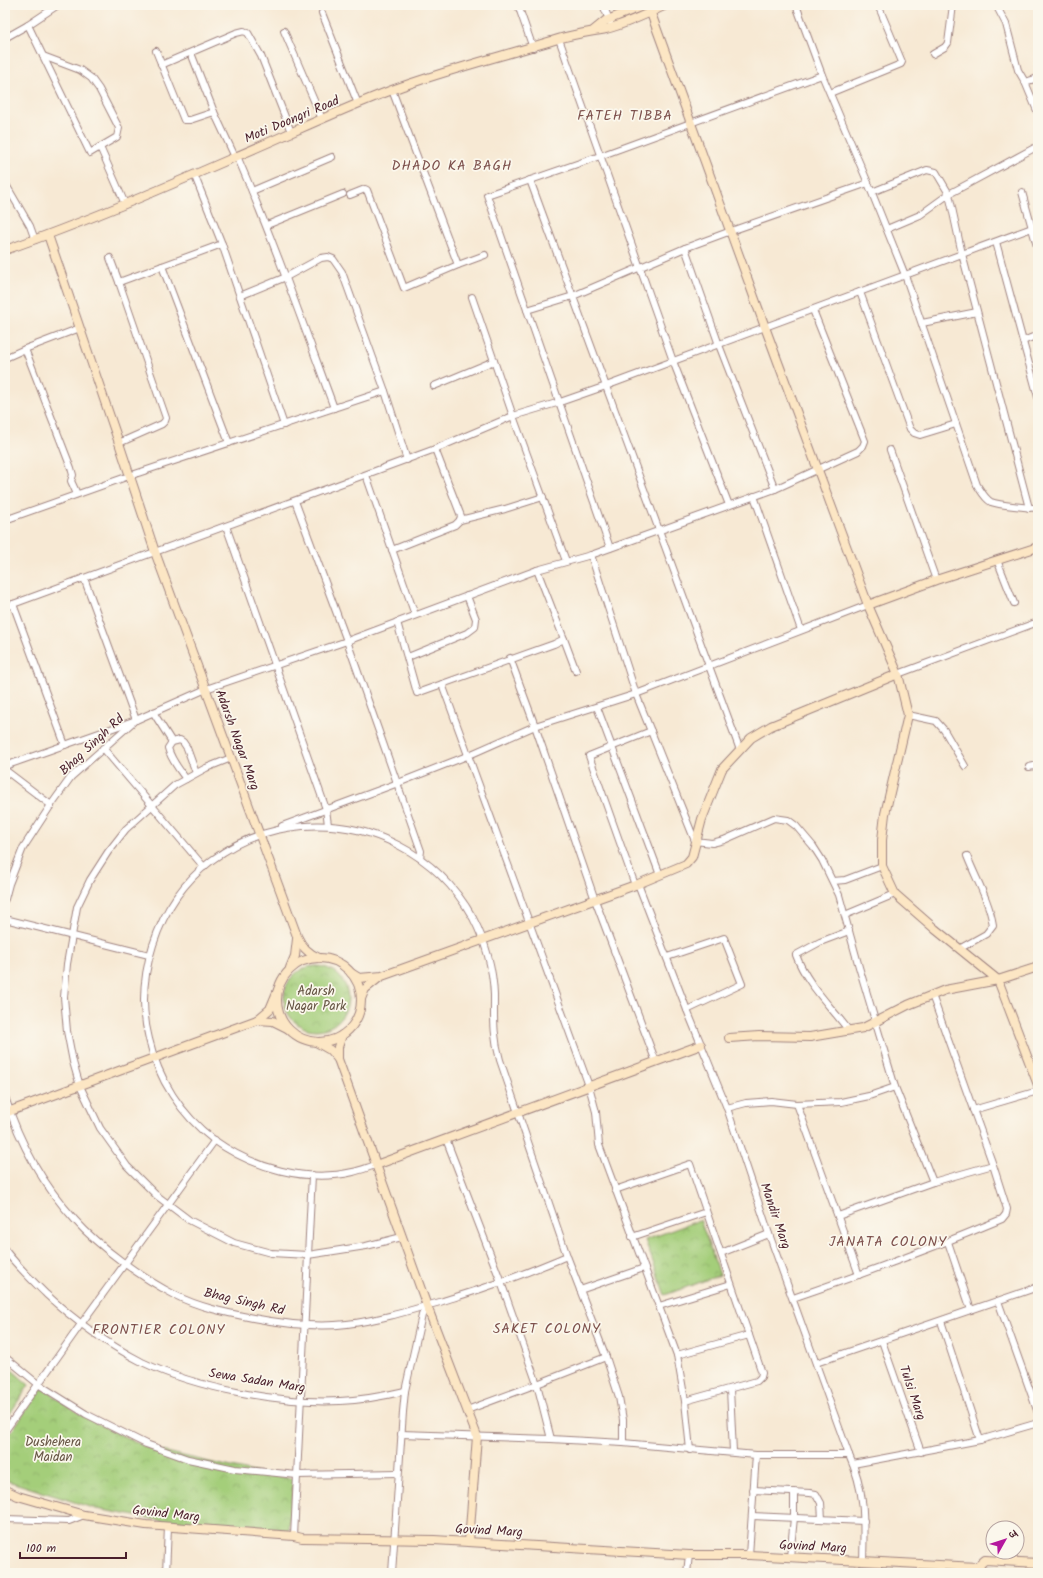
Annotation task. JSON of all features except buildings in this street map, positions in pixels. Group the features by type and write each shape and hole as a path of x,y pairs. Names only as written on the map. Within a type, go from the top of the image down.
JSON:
{"street":[{"path":"5,38 58,5"},
{"path":"518,5 533,48"},
{"path":"603,5 611,23"},
{"name":"Moti Doongri Road","path":"611,23 645,5"},
{"name":"Moti Doongri Road","path":"5,250 35,240 125,204 392,90 469,65 594,30 601,24 611,23 650,8 666,5"},
{"path":"796,5 822,75 872,192 905,275 977,485 991,502 1038,508"},
{"path":"830,93 901,64 902,62 878,5"},
{"path":"933,54 945,47 948,43 954,5"},
{"path":"996,5 1006,24 1018,70 1025,82 1038,113"},
{"path":"650,8 765,327 868,604 898,674 908,715 885,814 882,840 882,866 895,894 935,929 998,980 1038,1085"},
{"path":"322,13 358,104"},
{"path":"28,25 43,56 90,153 117,137 119,128 99,89 91,78 80,70 43,56"},
{"path":"161,65 236,33 244,31 248,33 261,56 291,132"},
{"path":"284,31 322,119"},
{"path":"559,39 673,361 729,505"},
{"path":"156,51 184,120 190,120 214,112"},
{"path":"191,53 214,112 267,226 334,408"},
{"path":"610,548 487,195 600,156 822,75"},
{"path":"1025,82 1038,78"},
{"path":"392,90 458,265"},
{"path":"887,229 920,215 949,194 1038,146"},
{"path":"100,147 125,204"},
{"path":"252,191 332,157"},
{"path":"872,192 927,170 931,170 936,172 949,194 962,254 1029,508"},
{"path":"194,174 222,244 284,425"},
{"path":"530,180 740,750"},
{"path":"5,183 30,226 35,240"},
{"path":"527,310 573,296 685,248 868,183"},
{"path":"350,195 365,189 367,190 404,288 485,255"},
{"path":"1022,192 1038,250"},
{"path":"267,226 343,194"},
{"path":"5,607 407,460 513,416 606,386 1032,228"},
{"name":"Adarsh Nagar Marg","path":"48,235 155,552 297,936"},
{"path":"996,242 1038,397"},
{"path":"120,282 222,244"},
{"path":"685,248 719,345 775,489"},
{"path":"240,296 286,277 321,258 328,257 333,259 342,272 385,391 407,460"},
{"path":"110,258 120,282 166,418 165,422 162,424 119,443"},
{"path":"162,266 229,443"},
{"path":"860,292 910,429 914,433 920,435 956,424"},
{"path":"472,297 513,416 566,561"},
{"path":"5,766 136,720 206,689 347,641 537,570 591,555 659,532 775,489 858,451 863,446 865,441 813,310"},
{"path":"922,323 977,312"},
{"path":"5,358 80,328"},
{"path":"1023,340 1038,335"},
{"path":"25,349 71,468 73,475 71,481 77,494"},
{"path":"434,386 494,361"},
{"path":"5,520 129,476 385,391"},
{"path":"435,449 461,516 460,520"},
{"path":"890,450 936,580"},
{"path":"366,474 415,615"},
{"path":"754,496 801,630"},
{"path":"392,550 455,525 460,520 505,509 542,497"},
{"path":"295,501 398,784 421,851 420,858"},
{"path":"226,526 326,809 328,826"},
{"path":"701,1045 376,1165 352,1172 332,1175 312,1175 288,1172 264,1166 243,1158 215,1140 189,1117 173,1097 160,1074 154,1058 146,1028 144,982 149,955 156,935 164,917 178,895 204,868 233,847 326,809 398,784 535,726 636,694 868,604 1038,547"},
{"path":"591,555 636,694 695,841"},
{"path":"997,560 1014,603"},
{"path":"537,570 576,671"},
{"name":"Bhag Singh Rd","path":"5,899 9,884 23,848 50,805 71,777 136,720 84,578"},
{"path":"408,657 467,633 475,627 476,619 467,596"},
{"path":"13,604 65,745"},
{"path":"397,622 417,693 564,639"},
{"path":"297,936 302,946 310,954 337,963 359,978 382,976 595,900 686,864 692,856 702,819 722,769 751,738 771,726 898,674 1038,622"},
{"path":"510,658 595,900 656,1062"},
{"path":"442,684 467,756 589,1086 596,1112 598,1145 677,1355 685,1401 690,1450"},
{"path":"597,706 660,875"},
{"path":"153,712 172,742"},
{"path":"908,715 936,721 944,730 965,766"},
{"path":"612,746 651,731"},
{"path":"186,779 169,753 168,748 172,742 180,740 185,744 196,773"},
{"name":"Mandir Marg","path":"612,746 589,756 637,884 727,1108 769,1234 858,1476 864,1521 863,1562"},
{"path":"103,748 204,868"},
{"path":"231,758 196,773 175,785 126,829 108,852 90,880 77,906 66,964 64,997 67,1031 73,1062 80,1086 100,1128 126,1166 168,1204 189,1220 234,1244 271,1253 308,1255 366,1246 402,1237"},
{"path":"1029,767 1038,767"},
{"path":"5,770 50,805"},
{"path":"695,841 712,844 774,818 788,820 796,826 813,846 833,881 839,895 895,1087 933,1182"},
{"path":"260,835 275,830 299,826 328,826 360,830 379,836 420,858 432,867 461,899 474,919 482,940 491,973 494,995 495,1041 517,1113 580,1290 606,1356 619,1397 623,1420 624,1442"},
{"path":"959,949 986,934 993,925 985,896 967,856"},
{"path":"833,881 845,880 882,866"},
{"path":"845,915 895,894"},
{"path":"5,918 149,955"},
{"path":"849,931 820,942 796,956 801,970 824,1002 834,1011 849,1031"},
{"path":"7,1112 257,1020 270,1009 281,981 288,972 295,956 297,936"},
{"path":"667,957 724,938 742,984 687,1010"},
{"path":"288,972 303,961 319,958"},
{"path":"729,1038 759,1036 810,1037 863,1028 908,1005 945,990 998,980 1038,967"},
{"path":"316,1042 328,1041 342,1035 352,1026 357,1017 360,999 359,988 350,973"},
{"path":"360,999 365,989 382,976"},
{"path":"278,990 277,1000 279,1013 288,1028"},
{"path":"793,1298 948,1242 1002,1219 1006,1214 1007,1209 993,1165 932,995"},
{"path":"257,1020 273,1021 288,1028 300,1038 316,1042 330,1050 338,1059"},
{"path":"342,1035 338,1047 338,1059 427,1306 478,1436 469,1542"},
{"path":"727,1108 746,1103 771,1101 797,1104 841,1102 869,1096 895,1087"},
{"path":"973,1110 1038,1091"},
{"name":"Bhag Singh Rd","path":"5,1097 7,1112 28,1154 54,1193 75,1220 125,1264 148,1280 176,1296 205,1306 238,1315 275,1322 304,1325 346,1324 388,1316 427,1306 501,1282 568,1256"},
{"path":"797,1104 859,1275"},
{"path":"446,1139 501,1282 537,1384 551,1438"},
{"path":"5,1431 215,1140"},
{"path":"615,1190 690,1164 762,1373 761,1377 757,1381 685,1401"},
{"path":"838,1216 933,1182 993,1165"},
{"path":"294,1536 312,1175"},
{"path":"632,1237 706,1212"},
{"path":"721,1253 769,1234"},
{"path":"948,1242 971,1310"},
{"name":"Sewa Sadan Marg","path":"5,1250 34,1282 81,1324 143,1362 172,1374 204,1384 235,1391 300,1400 339,1401 374,1398 405,1391"},
{"path":"580,1290 644,1268"},
{"path":"659,1306 731,1284"},
{"path":"816,1363 1038,1287"},
{"path":"998,1300 1038,1413"},
{"path":"392,1573 393,1539 405,1391 422,1315 427,1306"},
{"path":"941,1321 980,1440"},
{"path":"677,1355 749,1335"},
{"name":"Tulsi Marg","path":"882,1341 921,1452"},
{"path":"467,1410 606,1356"},
{"path":"5,1357 38,1384 86,1414 146,1444 188,1459 235,1468 297,1475 398,1473"},
{"path":"730,1389 732,1452"},
{"path":"853,1464 980,1440 1038,1423"},
{"path":"401,1434 551,1438 624,1442 690,1450 756,1455 849,1455"},
{"path":"749,1555 756,1455"},
{"name":"Govind Marg","path":"5,1490 18,1496 84,1515 168,1527 294,1536 302,1538 393,1539 689,1555 790,1557 977,1570 992,1573"},
{"path":"753,1490 816,1494 821,1503 822,1519"},
{"path":"790,1557 794,1518 794,1492"},
{"path":"5,1519 69,1521 84,1515"},
{"path":"752,1516 864,1521"},
{"path":"166,1573 168,1527"},
{"path":"687,1573 689,1555"},
{"name":"Govind Marg","path":"977,1570 985,1560 1038,1563"}],"green space":[{"name":"Adarsh Nagar Park","path":"310,966 322,966 339,975 346,986 348,998 346,1010 339,1021 322,1030 310,1030 298,1025 289,1016 284,1004 284,992 289,980 298,971"},
{"path":"700,1220 720,1275 665,1295 645,1240"},
{"path":"5,1364 29,1385 5,1421"},
{"name":"Dushehera Maidan","path":"42,1387 84,1417 148,1448 249,1471 293,1479 289,1530 164,1521 96,1509 5,1480 5,1441"}],"district":[{"name":"FATEH TIBBA","path":"625,116"},
{"name":"DHADO KA BAGH","path":"452,166"},
{"name":"JANATA COLONY","path":"888,1242"},
{"name":"SAKET COLONY","path":"547,1329"},
{"name":"FRONTIER COLONY","path":"159,1330"}]}
